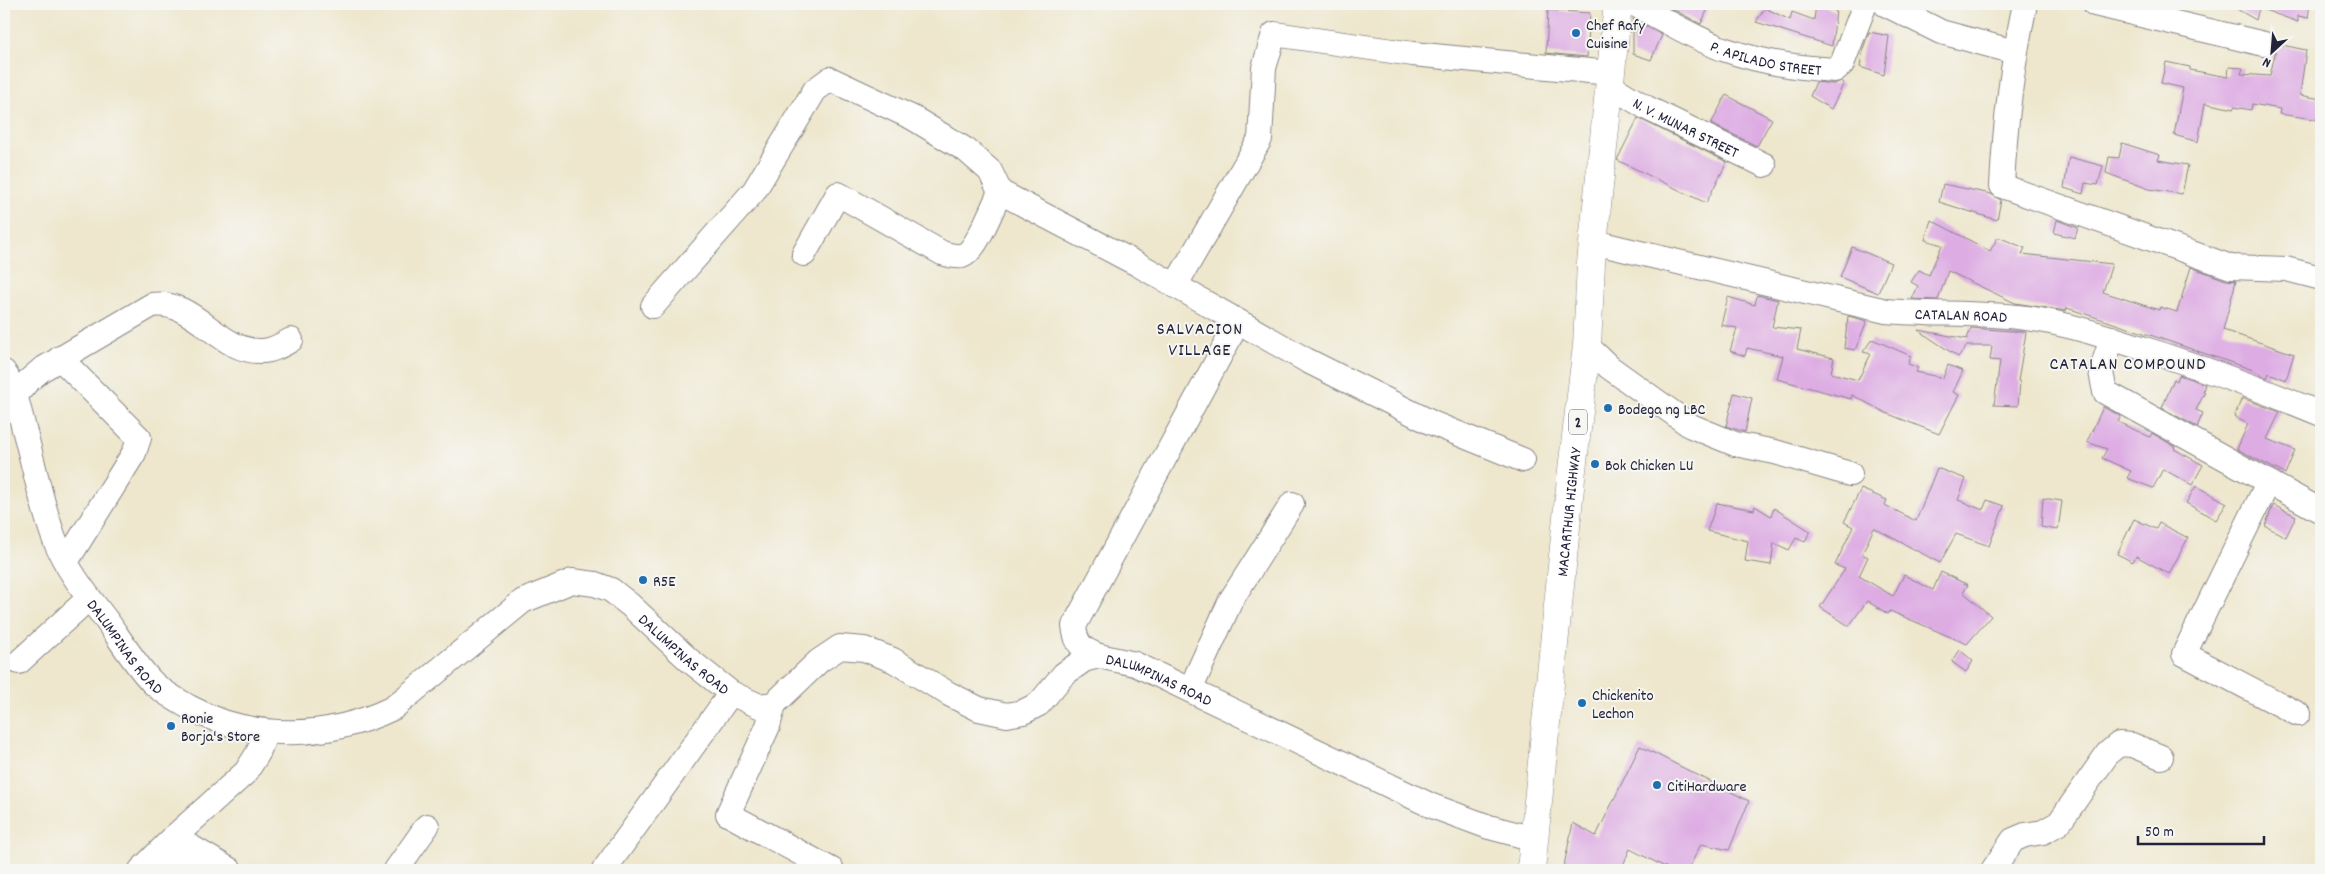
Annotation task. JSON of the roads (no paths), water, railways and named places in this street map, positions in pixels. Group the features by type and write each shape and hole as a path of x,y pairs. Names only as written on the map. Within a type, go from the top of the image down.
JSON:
{"main road":[{"name":"MACARTHUR HIGHWAY","path":"1531,870 1570,488 1587,346 1593,242 1618,4"}],"street":[{"name":"P. APILADO STREET","path":"1634,4 1720,48 1791,67 1835,70 1842,64 1865,4"},
{"path":"1885,4 1941,32 2015,52"},
{"path":"2025,4 2015,52 2005,125 2002,186 2231,267 2286,269 2321,278"},
{"path":"2095,4 2264,44"},
{"path":"1175,286 1260,139 1264,68 1274,34 1412,54 1610,79"},
{"path":"653,306 754,191 815,90 830,79 913,118 966,150 990,172 1000,192 1238,322 1432,423 1523,460"},
{"name":"N. V. MUNAR STREET","path":"1610,79 1647,108 1764,165"},
{"path":"804,254 838,194 942,253 952,256 963,256 973,249 1000,192"},
{"name":"CATALAN ROAD","path":"1593,242 1886,311 1934,314 1955,312 2028,318 2112,338 2245,382 2321,414"},
{"path":"15,396 27,382 60,358 152,305 177,306 231,343 245,349 262,351 272,349 291,340"},
{"path":"1099,656 1084,650 1078,644 1074,626 1238,322"},
{"path":"2112,338 2102,372 2105,392 2321,511"},
{"path":"1587,346 1609,367 1691,426 1735,444 1775,452 1850,474"},
{"path":"60,358 139,438 134,453 66,562"},
{"name":"DALUMPINAS ROAD","path":"4,372 15,396 54,539 89,598 152,682 175,699 207,717 240,728 266,732 304,731 339,727 368,720 393,708 523,601 572,581 595,584 611,590 630,605 689,660 731,693 759,706 774,704 819,661 840,647 864,649 893,660 972,705 987,712 1007,715 1022,712 1038,704 1064,674 1084,660 1099,656 1135,664 1432,806 1489,828 1534,839"},
{"path":"2268,483 2184,654 2298,714"},
{"path":"1190,690 1231,600 1292,504"},
{"path":"19,662 89,598"},
{"path":"604,870 731,693"},
{"path":"774,704 768,726 728,814 832,870"},
{"path":"140,870 246,772 258,753 266,732"},
{"path":"1993,870 2013,840 2025,834 2043,832 2059,823 2108,753 2119,744 2132,745 2161,757"},
{"path":"396,870 427,826"},
{"path":"174,837 230,870"},
{"path":"165,870 174,859 191,870"}],"place":[{"name":"Chef Rafy Cuisine","path":"1576,33"},
{"name":"Bodega ng LBC","path":"1608,408"},
{"name":"Bok Chicken LU","path":"1595,464"},
{"name":"R5E","path":"643,580"},
{"name":"Chickenito Lechon","path":"1582,703"},
{"name":"Ronie Borja's Store","path":"171,726"},
{"name":"CitiHardware","path":"1657,785"}],"district":[{"name":"SALVACION VILLAGE","path":"1200,338"},
{"name":"CATALAN COMPOUND","path":"2128,363"}]}
